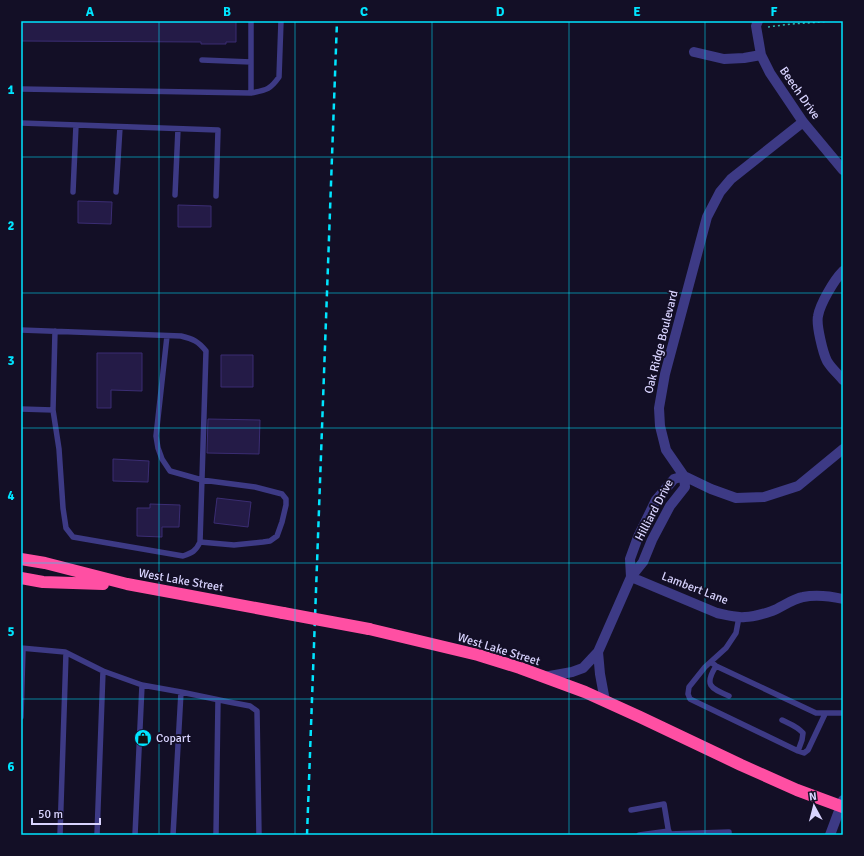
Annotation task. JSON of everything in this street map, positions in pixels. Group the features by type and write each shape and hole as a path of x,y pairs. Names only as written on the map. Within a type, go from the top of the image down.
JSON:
{"highway":[{"name":"West Lake Street","path":"21,558 126,584 369,629 478,655 585,692 797,790 842,804"},
{"name":"West Lake Street","path":"21,578 43,582 126,584"}],"street":[{"name":"Beech Drive","path":"758,21 756,26 761,55 770,73 803,122 843,170"},
{"path":"694,52 724,59 761,55"},
{"name":"Oak Ridge Boulevard","path":"803,122 731,179 720,192 707,217 665,374 659,408 660,426 666,450 684,476 711,489 736,498 764,497 798,486 843,450"},
{"path":"843,271 826,295 817,317 820,336 828,362 843,380"},
{"name":"Hilliard Drive","path":"544,677 572,672 583,668 598,652 631,577 643,562 652,540 670,506 685,487 684,476 674,479 656,500 638,537 630,559 631,577"},
{"name":"Lambert Lane","path":"631,577 717,613 740,617 758,615 772,611 791,601 803,597 829,595 843,599"},
{"name":"Hilliard Drive","path":"598,652 605,701"},
{"path":"830,835 842,804"}],"lane":[{"path":"251,21 251,93"},
{"path":"21,89 251,93 267,90 279,77 281,21"},
{"path":"202,60 251,62"},
{"path":"21,123 218,130 216,196"},
{"path":"73,192 76,125"},
{"path":"116,192 120,127"},
{"path":"175,195 178,129"},
{"path":"21,330 55,331 167,336 181,336 192,338 201,344 206,351 200,542 197,548 190,554 183,556 73,537 66,528 63,508 59,449 53,410 55,331"},
{"path":"167,336 156,436 162,459 170,471 202,480 255,487 282,494 286,499 282,522 277,536 270,541 234,545 200,542"},
{"path":"21,409 53,410"},
{"path":"729,696 712,686 709,682 713,664 736,633 740,617"},
{"path":"21,717 22,649 66,652 103,671 142,685 250,706 257,711 260,835"},
{"path":"60,835 66,652"},
{"path":"825,714 808,750 804,752 798,751 690,700 688,694 689,687 705,667 713,664 816,714 843,713"},
{"path":"97,835 103,671"},
{"path":"135,835 142,685"},
{"path":"173,835 181,692"},
{"path":"216,835 218,700"},
{"path":"782,720 795,726 803,733 798,751"},
{"path":"631,810 664,804 669,833"},
{"path":"639,835 729,832 729,835"}],"path":[{"path":"768,27 828,21"}],"building":[{"path":"21,21 236,21 236,42 226,42 226,44 201,44 201,42 21,41"},
{"path":"78,201 112,202 111,224 78,223"},
{"path":"178,205 211,206 211,227 178,227"},
{"path":"97,353 142,353 142,391 111,390 111,408 97,408"},
{"path":"221,355 253,355 253,387 221,387"},
{"path":"208,419 260,420 259,454 207,453"},
{"path":"113,459 149,461 148,482 113,481"},
{"path":"217,498 251,502 248,527 214,523"},
{"path":"150,504 180,505 179,527 162,527 162,537 137,536 137,508 150,508"}],"railway":[{"path":"307,835 337,21"}],"place":[{"name":"Copart","path":"143,738"}]}
